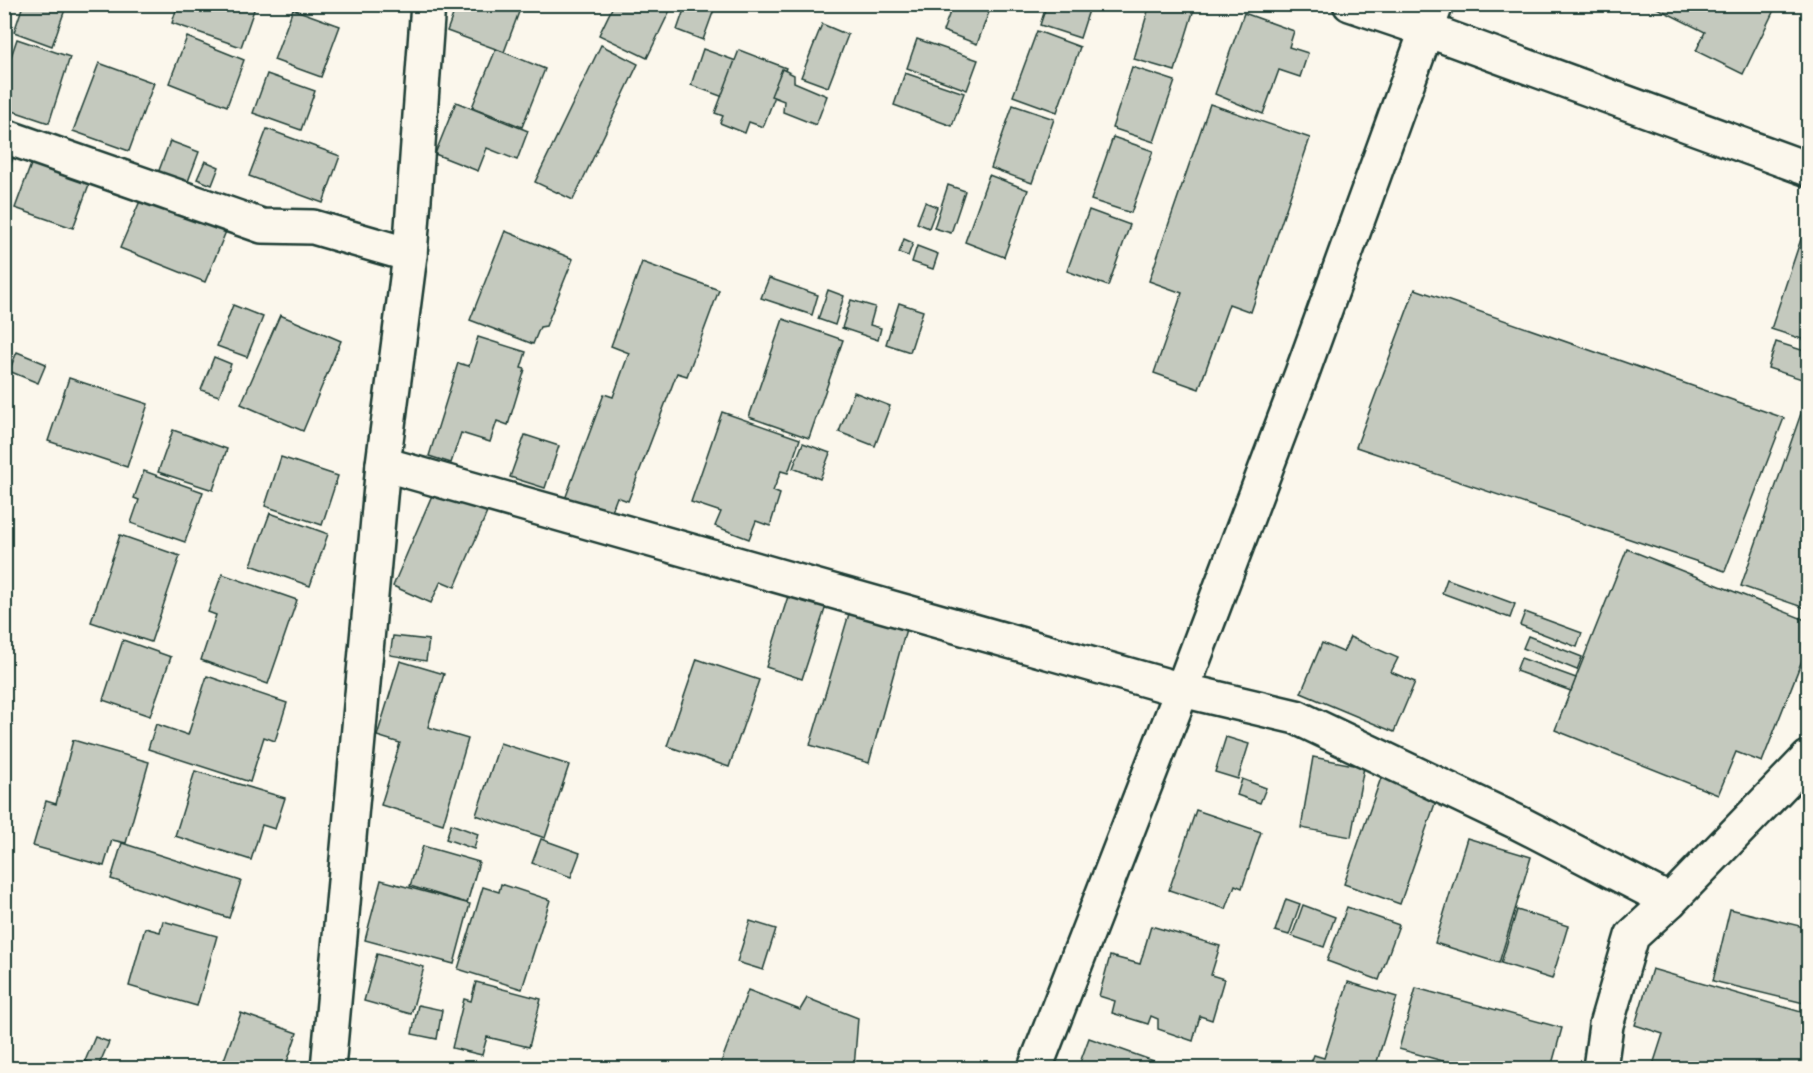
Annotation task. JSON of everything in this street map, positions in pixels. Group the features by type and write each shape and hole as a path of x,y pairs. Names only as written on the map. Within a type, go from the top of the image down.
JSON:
{"street":[{"path":"328,1068 382,464 410,255 428,4"},
{"path":"1350,4 1431,17 1809,169"},
{"path":"1035,1068 1302,373 1431,17"},
{"path":"4,136 262,226 313,227 410,255"},
{"path":"382,464 1182,690 1296,717 1519,822 1670,902"},
{"path":"1600,1068 1606,1025 1632,936 1670,902 1809,758"}],"building":[{"path":"10,4 67,4 52,46 14,32 22,8"},
{"path":"178,4 256,4 241,47 172,23"},
{"path":"457,4 522,4 504,52 447,31"},
{"path":"614,4 673,4 647,58 599,35"},
{"path":"686,4 708,4 715,7 703,40 677,30"},
{"path":"953,4 992,4 977,44 943,31"},
{"path":"1047,4 1091,4 1080,38 1040,25"},
{"path":"1150,4 1195,6 1175,71 1134,59"},
{"path":"1649,4 1773,4 1776,6 1743,74 1696,51 1705,32"},
{"path":"293,9 340,26 321,77 274,60"},
{"path":"1244,13 1294,31 1289,47 1308,53 1300,77 1279,70 1263,114 1215,94"},
{"path":"822,24 848,35 828,87 801,77"},
{"path":"1037,31 1080,47 1057,112 1013,96"},
{"path":"187,37 244,60 227,106 169,83"},
{"path":"17,39 70,57 49,123 4,108 4,77"},
{"path":"917,39 978,60 967,90 907,68"},
{"path":"601,45 638,64 573,200 535,182"},
{"path":"496,49 545,69 522,127 472,107"},
{"path":"703,49 739,62 726,98 691,85"},
{"path":"739,50 786,68 763,127 749,122 745,133 720,123 723,116 715,113"},
{"path":"99,63 154,83 129,151 73,131"},
{"path":"1132,67 1175,81 1154,142 1112,128"},
{"path":"782,69 794,75 794,82 827,96 816,125 783,112 784,101 771,96"},
{"path":"905,73 964,93 952,126 894,105"},
{"path":"267,74 315,91 301,130 253,113"},
{"path":"456,102 528,131 517,160 487,148 478,171 435,154"},
{"path":"1210,104 1310,138 1251,312 1229,304 1199,389 1154,373 1182,293 1149,281"},
{"path":"1013,105 1054,119 1032,183 991,168"},
{"path":"267,129 340,156 323,203 249,176"},
{"path":"1113,137 1153,151 1131,213 1091,200"},
{"path":"170,141 199,152 187,184 158,173"},
{"path":"4,145 16,149 4,184"},
{"path":"33,159 91,179 73,228 15,208"},
{"path":"205,161 219,167 212,185 197,179"},
{"path":"989,175 1028,190 1004,257 965,242"},
{"path":"948,185 965,191 951,233 934,228"},
{"path":"143,194 227,229 205,282 120,248"},
{"path":"925,202 937,207 929,228 917,223"},
{"path":"1089,210 1130,225 1108,286 1067,271"},
{"path":"505,231 573,259 546,326 540,327 533,344 470,320"},
{"path":"904,239 913,243 908,256 899,253"},
{"path":"1801,239 1808,242 1808,341 1771,329"},
{"path":"917,246 938,254 933,269 912,262"},
{"path":"642,262 719,290 687,376 677,373 628,501 617,497 610,516 565,499 604,394 613,397 629,353 611,346"},
{"path":"769,278 818,295 812,315 761,298"},
{"path":"1415,289 1784,418 1725,571 1356,447"},
{"path":"828,290 844,296 835,325 818,319"},
{"path":"851,300 875,307 870,325 881,328 878,340 842,328"},
{"path":"899,303 923,311 910,352 886,344"},
{"path":"233,305 263,317 247,357 217,346"},
{"path":"280,315 341,341 303,431 241,404"},
{"path":"783,319 843,340 809,438 749,417"},
{"path":"478,337 526,352 521,368 525,369 508,425 497,421 490,442 461,433 451,463 429,456 458,363 469,366"},
{"path":"1776,342 1808,352 1808,381 1768,368"},
{"path":"17,352 46,364 38,383 9,371"},
{"path":"214,357 231,364 219,396 201,390"},
{"path":"69,378 148,404 127,467 48,441"},
{"path":"854,392 890,406 875,446 839,432"},
{"path":"1806,399 1808,400 1808,609 1741,586"},
{"path":"722,412 800,439 788,473 781,471 773,491 780,494 770,526 756,521 749,539 715,526 721,512 691,502"},
{"path":"173,430 227,449 213,490 158,472"},
{"path":"525,435 559,446 545,488 510,477"},
{"path":"803,443 830,453 820,479 793,468"},
{"path":"281,457 338,476 322,525 265,506"},
{"path":"144,471 203,492 185,542 131,523 139,500 134,498"},
{"path":"436,486 489,508 455,587 441,581 431,603 393,586"},
{"path":"270,513 328,534 310,586 251,565"},
{"path":"120,535 180,556 151,642 91,622"},
{"path":"1627,549 1808,621 1808,645 1762,762 1736,752 1718,795 1555,730"},
{"path":"222,574 297,600 268,684 201,660 216,615 208,612"},
{"path":"1447,579 1515,604 1510,618 1442,593"},
{"path":"789,593 826,606 802,679 766,667"},
{"path":"851,607 909,618 869,763 810,745"},
{"path":"1525,612 1582,633 1577,647 1520,625"},
{"path":"393,636 429,640 426,661 390,655"},
{"path":"1528,636 1582,657 1577,670 1523,648"},
{"path":"1350,637 1398,658 1391,672 1415,682 1394,732 1301,693 1322,643 1343,652"},
{"path":"123,640 171,657 150,716 103,700"},
{"path":"1521,658 1576,678 1571,691 1516,671"},
{"path":"697,659 759,680 729,767 667,746"},
{"path":"400,661 444,674 428,727 468,739 443,824 381,805 400,743 377,736"},
{"path":"207,676 287,703 275,741 264,737 250,782 148,749 156,724 188,735"},
{"path":"1226,737 1249,744 1238,779 1215,772"},
{"path":"73,740 149,762 126,843 112,840 104,866 33,846 46,801 56,804"},
{"path":"500,743 569,765 545,838 476,815"},
{"path":"1313,757 1364,767 1351,837 1301,828"},
{"path":"195,771 285,798 275,829 262,825 251,860 175,836"},
{"path":"1382,775 1438,795 1400,904 1344,884"},
{"path":"1242,779 1266,788 1260,803 1237,795"},
{"path":"1196,810 1261,832 1242,888 1235,885 1226,909 1169,890"},
{"path":"451,824 478,834 474,849 446,839"},
{"path":"1467,838 1531,857 1499,963 1435,943"},
{"path":"541,839 580,853 571,877 532,863"},
{"path":"122,843 241,881 229,918 111,879"},
{"path":"423,846 479,862 467,903 410,886"},
{"path":"381,880 470,904 454,964 365,940"},
{"path":"501,884 550,900 522,989 458,969 483,887 499,892"},
{"path":"1286,899 1300,904 1289,935 1275,931"},
{"path":"1303,905 1335,917 1324,947 1292,936"},
{"path":"1347,907 1399,925 1379,980 1327,961"},
{"path":"1730,909 1808,928 1808,1004 1713,981"},
{"path":"1517,910 1568,926 1552,979 1501,963"},
{"path":"163,921 217,936 197,1006 129,986 145,928 160,932"},
{"path":"750,921 776,929 763,970 737,962"},
{"path":"1151,926 1220,946 1211,975 1224,979 1212,1020 1200,1016 1193,1041 1158,1029 1158,1019 1151,1016 1148,1024 1112,1013 1115,1001 1099,996 1110,956 1140,964"},
{"path":"377,954 424,967 411,1014 364,1001"},
{"path":"1652,969 1808,1014 1808,1068 1652,1068 1663,1034 1635,1025"},
{"path":"476,982 541,999 529,1047 487,1037 482,1055 452,1048 464,999 471,1001"},
{"path":"1348,982 1397,997 1375,1068 1309,1068 1314,1055 1324,1058"},
{"path":"1416,988 1562,1028 1551,1068 1468,1068 1399,1049"},
{"path":"748,990 800,1010 807,998 858,1018 854,1068 719,1068"},
{"path":"418,1005 442,1010 437,1039 412,1034"},
{"path":"241,1013 297,1033 285,1068 221,1068"},
{"path":"95,1037 109,1042 98,1067 85,1061"},
{"path":"1089,1038 1173,1068 1078,1068"},
{"path":"1396,1064 1413,1068 1394,1068"}]}
